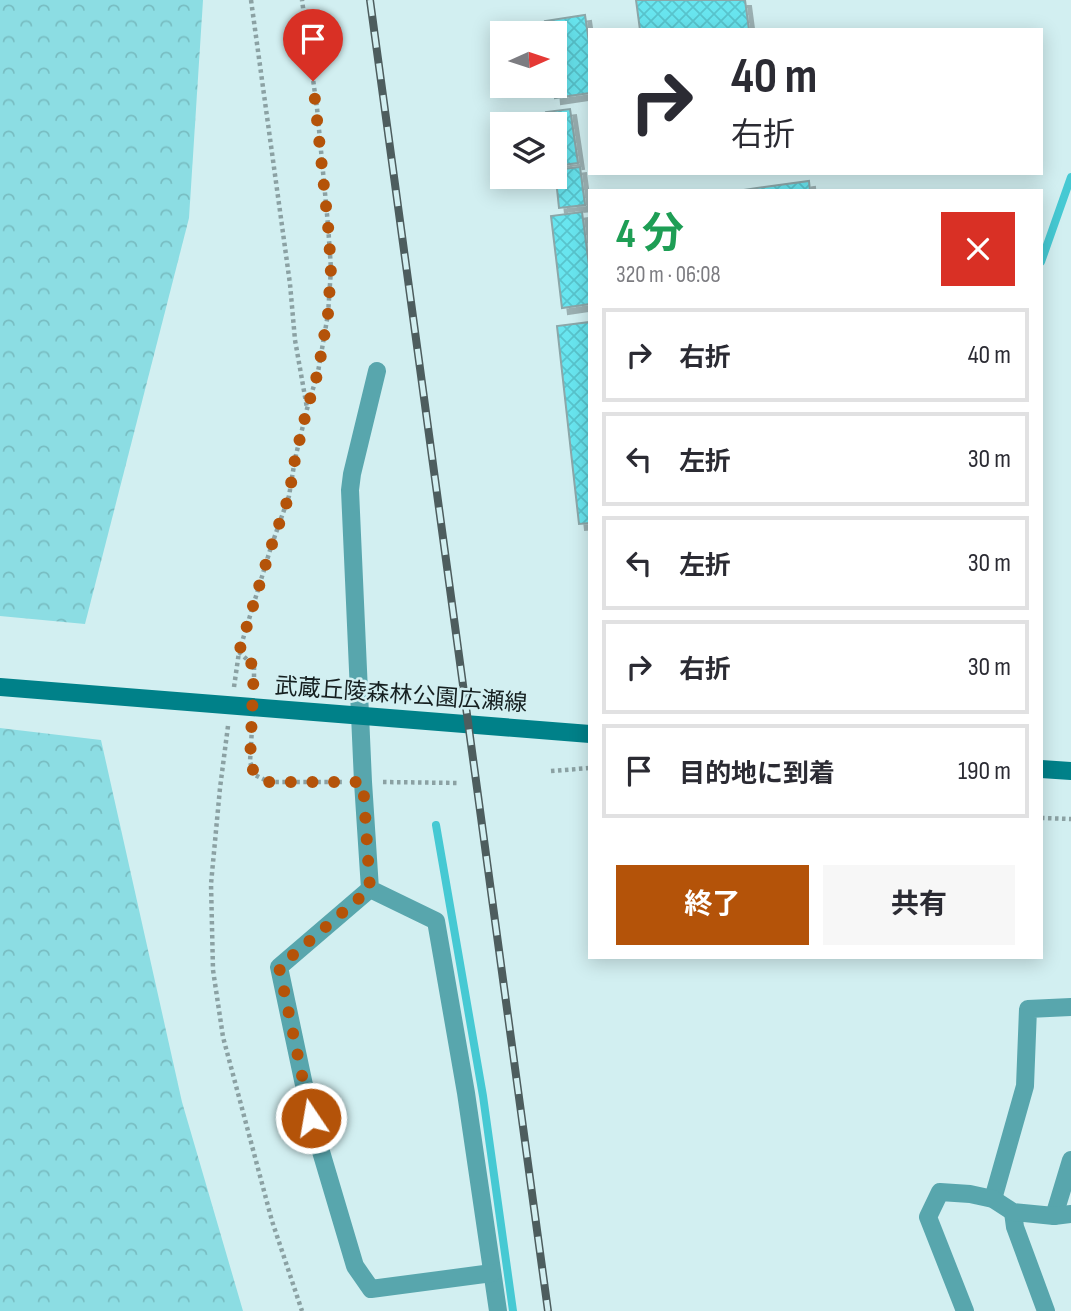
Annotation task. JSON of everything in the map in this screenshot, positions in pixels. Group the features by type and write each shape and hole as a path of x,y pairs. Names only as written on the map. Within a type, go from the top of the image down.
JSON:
{"main road":[{"name":"武蔵丘陵森林公園広瀬線","path":"0,687 588,734"},
{"path":"1043,769 1071,771"}],"street":[{"path":"370,889 350,490 377,371"},
{"path":"370,889 436,921 466,1093 498,1311"},
{"path":"370,889 279,967 311,1118 355,1266 371,1289 492,1273"},
{"path":"993,1199 1026,1086 1028,1009 1071,1007"},
{"path":"965,1311 928,1217 940,1192 993,1199 1013,1212 1063,1215 1071,1160"},
{"path":"1013,1212 1015,1227 1046,1311"}],"path":[{"path":"251,0 290,284 295,340 307,409"},
{"path":"253,694 254,666 239,652 289,496 295,459 318,372 328,314 331,268 328,225 317,108 302,0"},
{"path":"252,721 250,762 255,775 269,782 459,783"},
{"path":"551,771 588,768"},
{"path":"220,788 211,884 213,970 223,1037 272,1222 302,1311"},
{"path":"1043,818 1071,819"}],"green space":[{"path":"0,0 203,0 189,218 85,624 0,616"},
{"path":"0,728 101,740 182,1102 243,1311 0,1311"}],"building":[{"path":"636,0 745,0 749,28 640,28"},
{"path":"585,15 588,35 588,93 567,96 567,21 545,21"},
{"path":"570,109 578,163 567,164 567,112 546,112"},
{"path":"580,167 585,205 559,208 557,189 567,189 567,169"},
{"path":"809,181 810,189 750,189"},
{"path":"582,212 588,258 588,304 562,308 551,216"},
{"path":"588,322 588,523 579,524 557,326"}],"waterway":[{"path":"1043,256 1071,177"},
{"path":"436,825 483,1096 513,1311"}],"railway":[{"path":"370,0 548,1311"}],"route":[{"path":"311,1118 279,967 370,889 363,782 269,782 255,775 250,762 254,666 239,652 289,496 295,459 318,372 328,314 331,268 313,81"}]}
